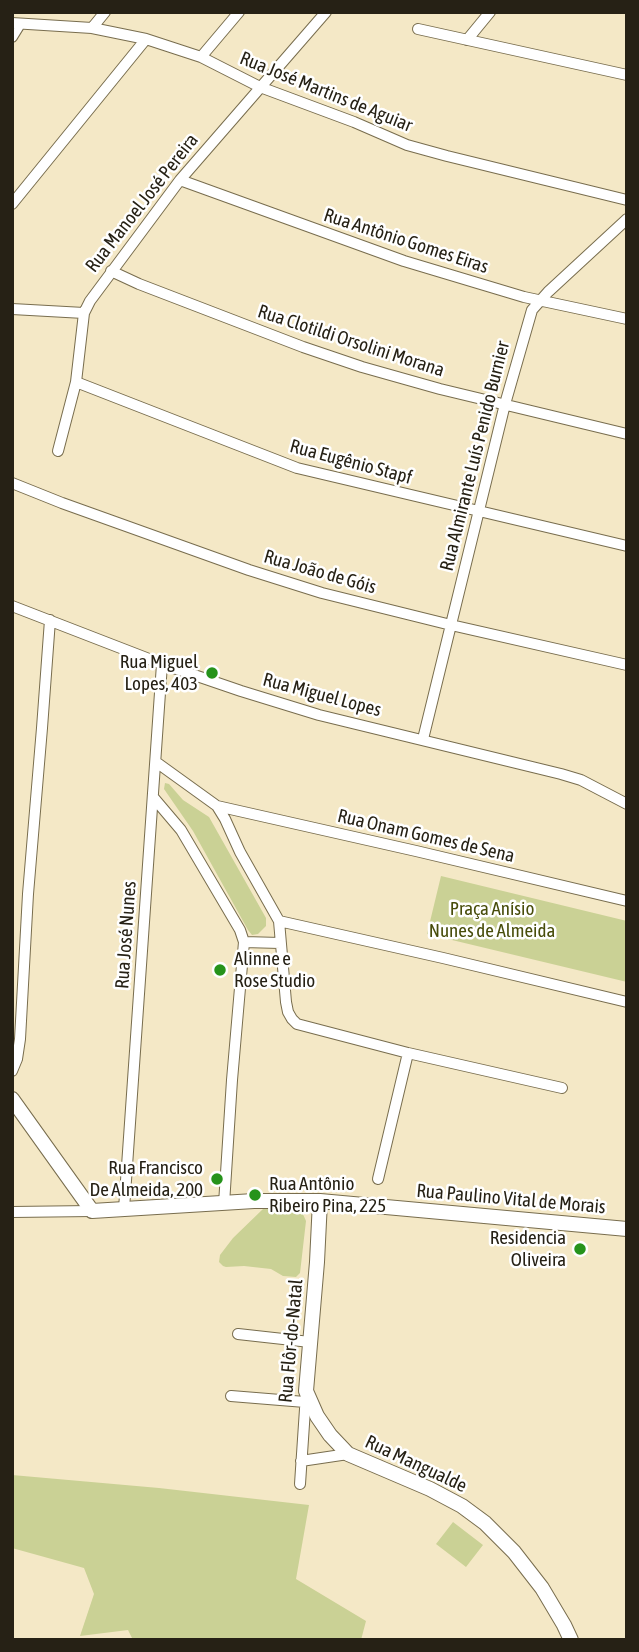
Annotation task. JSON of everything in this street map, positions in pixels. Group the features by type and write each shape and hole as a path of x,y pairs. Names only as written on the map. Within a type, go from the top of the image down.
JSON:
{"street":[{"path":"92,28 105,12"},
{"path":"201,57 239,12"},
{"name":"Rua Manoel José Pereira","path":"58,451 75,382 84,313 95,292 180,180 326,12"},
{"path":"467,40 490,12"},
{"path":"12,37 16,24"},
{"name":"Rua José Martins de Aguiar","path":"16,24 92,28 146,38 201,57 260,87 407,145 627,200"},
{"path":"418,29 627,75"},
{"path":"12,204 146,38"},
{"name":"Rua Antônio Gomes Eiras","path":"180,180 404,261 540,300 627,320"},
{"name":"Rua Almirante Luís Penido Burnier","path":"423,739 528,319 540,300 627,219"},
{"name":"Rua Clotildi Orsolini Morana","path":"111,271 139,285 350,363 440,389 627,434"},
{"path":"12,309 84,313"},
{"name":"Rua Eugênio Stapf","path":"75,382 297,468 627,547"},
{"name":"Rua João de Góis","path":"12,483 249,570 322,593 627,665"},
{"name":"Rua Miguel Lopes","path":"12,606 162,664 241,691 319,715 571,777 627,804"},
{"path":"12,1071 20,1039 28,894 50,620"},
{"name":"Rua José Nunes","path":"124,1209 162,664"},
{"path":"156,762 216,806 225,819 240,852 279,921 286,1002 288,1012 297,1024 408,1053 562,1088"},
{"path":"153,797 181,830 240,930 244,942 224,1204"},
{"name":"Rua Onam Gomes de Sena","path":"216,806 627,901"},
{"path":"279,921 627,1002"},
{"path":"244,942 279,943"},
{"path":"378,1179 408,1053"},
{"path":"12,1100 92,1211"},
{"name":"Rua Paulino Vital de Morais","path":"92,1211 286,1200 320,1201 627,1228"},
{"name":"Rua Flôr-do-Natal","path":"300,1484 320,1201"},
{"path":"12,1212 92,1211"},
{"path":"238,1334 310,1342"},
{"path":"231,1396 305,1396"},
{"name":"Rua Mangualde","path":"305,1396 330,1435 348,1454 430,1489 470,1511 485,1523 546,1585 571,1640"},
{"name":"Rua Mangualde","path":"301,1461 348,1454"}],"green space":[{"path":"165,783 183,800 209,817 266,918 266,926 258,934 252,935 248,930 193,831 164,789"},
{"name":"Praça Anísio Nunes de Almeida","path":"441,876 627,921 627,982 427,934"},
{"path":"285,1203 302,1212 306,1221 300,1273 296,1277 283,1276 271,1269 226,1267 219,1262 220,1255 233,1238 263,1209"},
{"path":"12,1475 309,1505 296,1579 366,1621 361,1640 133,1640 128,1630 80,1636 94,1594 84,1568 12,1548"},
{"path":"453,1522 483,1545 466,1567 436,1544"}],"place":[{"name":"Rua Miguel Lopes, 403","path":"212,673"},
{"name":"Alinne e Rose Studio","path":"220,970"},
{"name":"Rua Francisco De Almeida, 200","path":"217,1179"},
{"name":"Rua Antônio Ribeiro Pina, 225","path":"255,1195"},
{"name":"Residencia Oliveira","path":"580,1249"}]}
